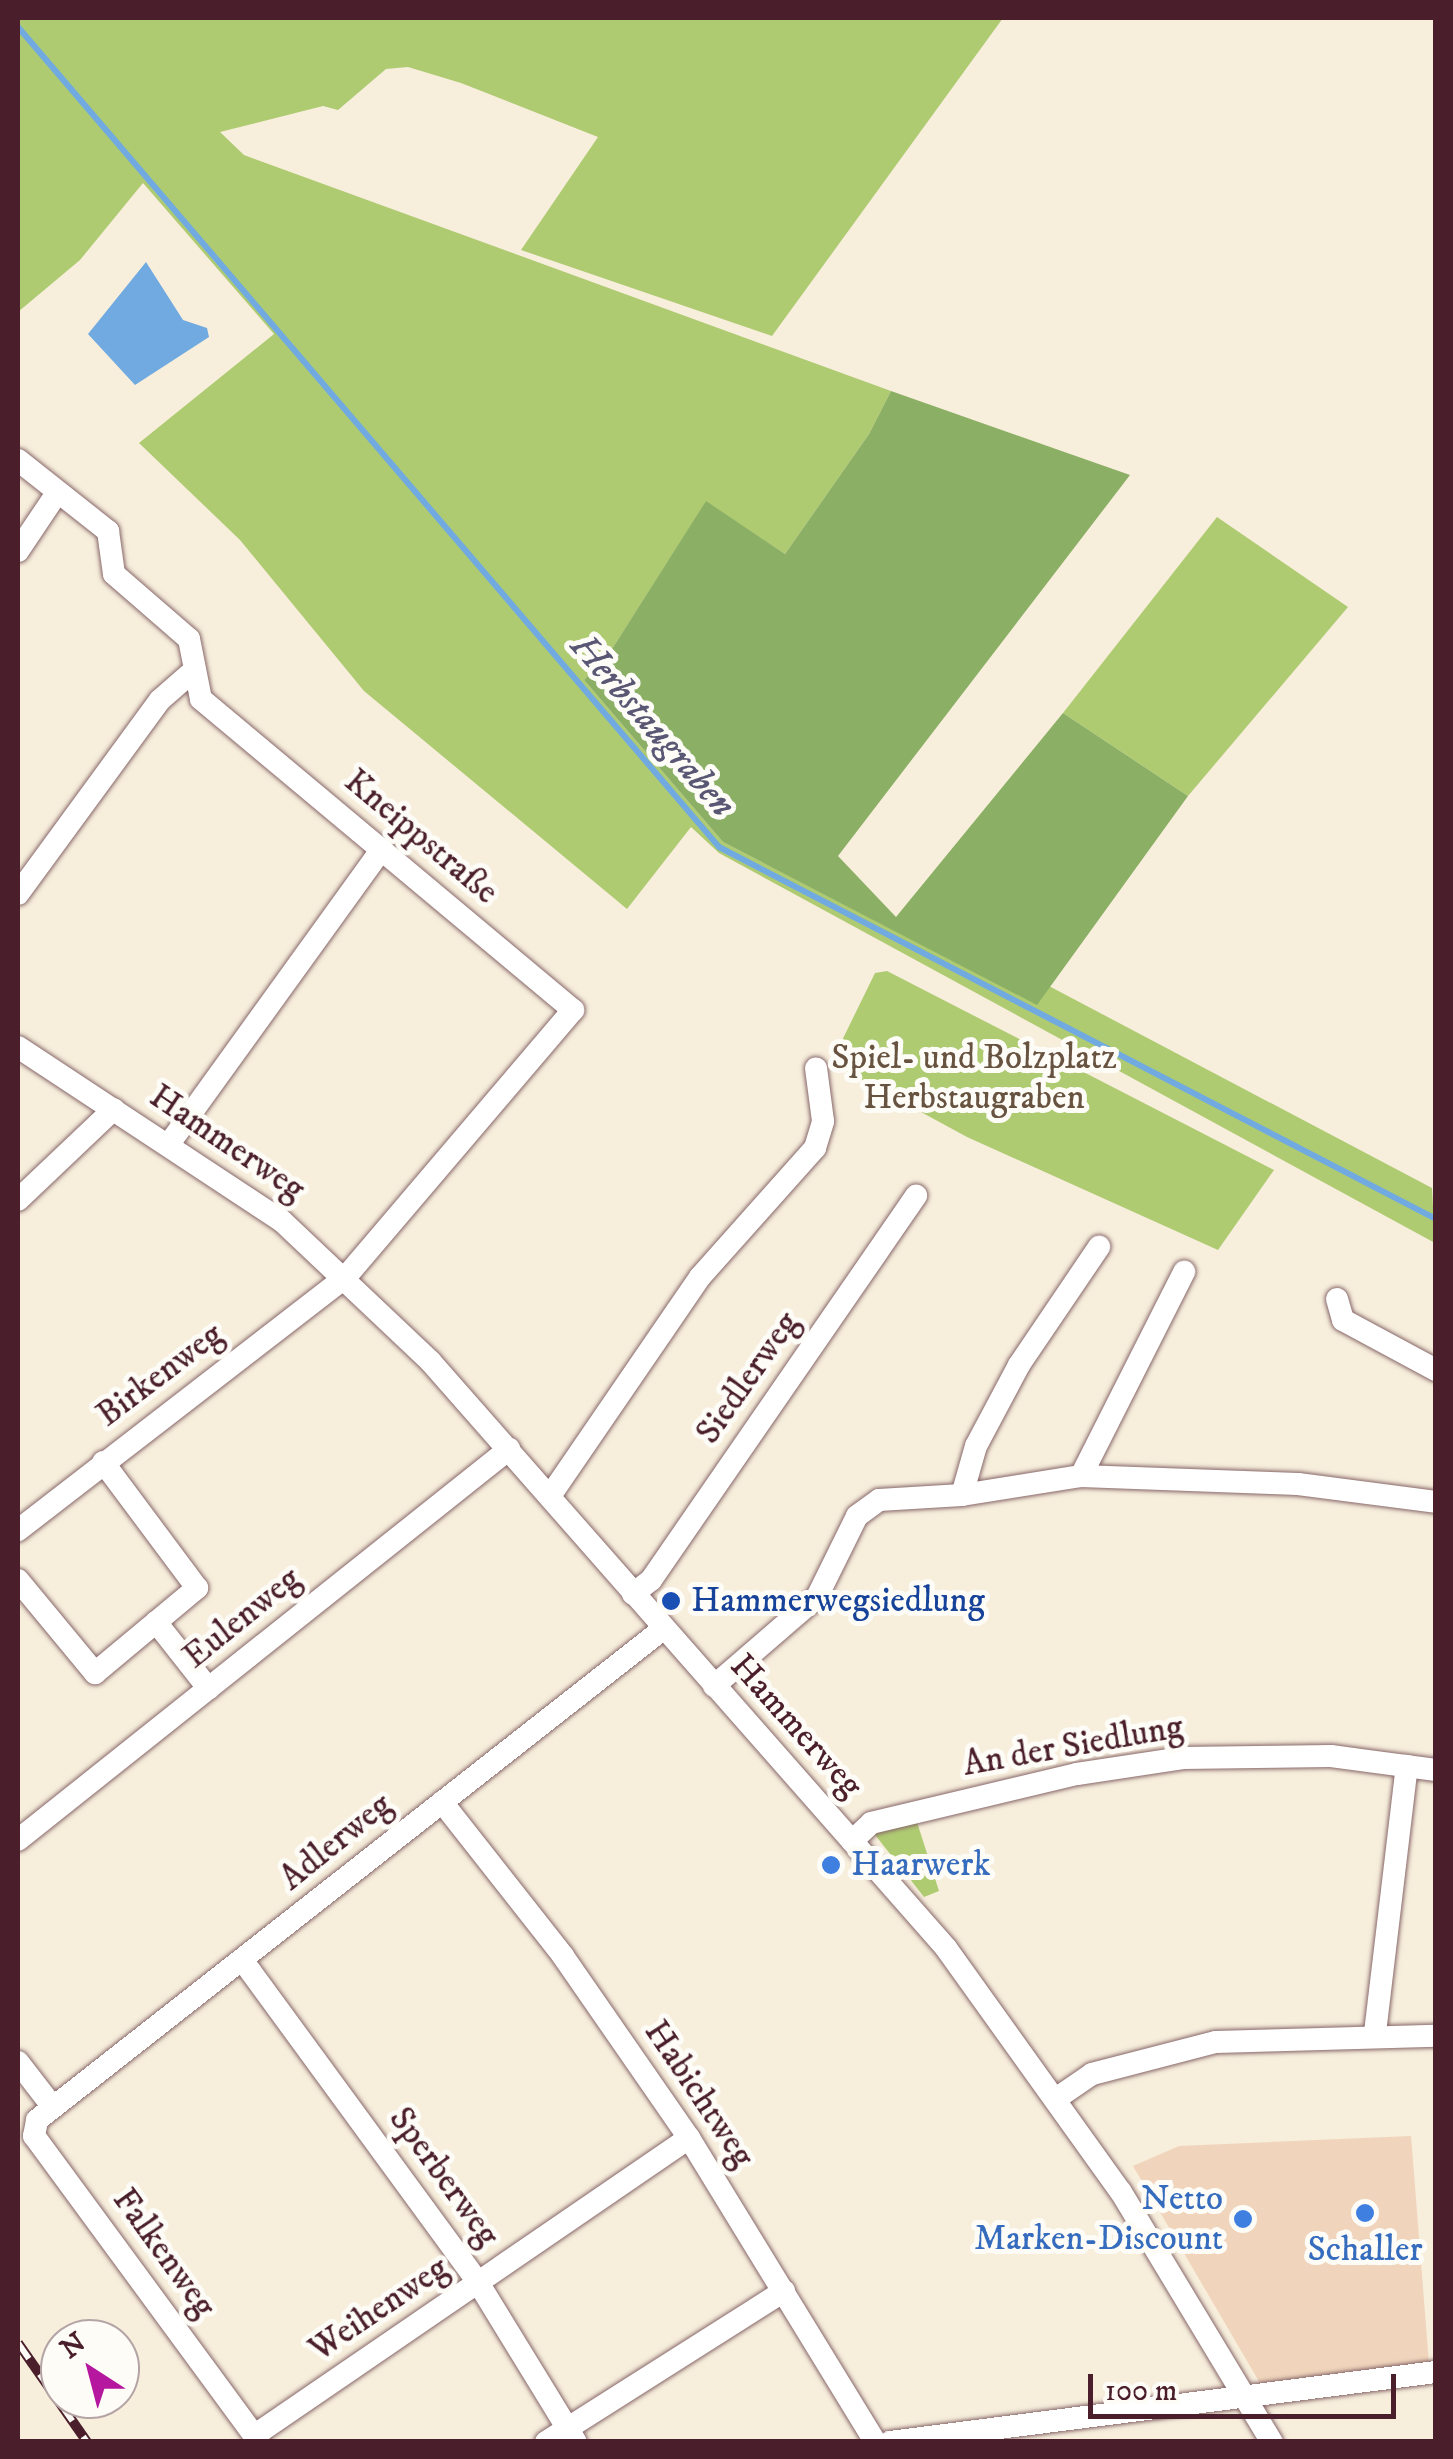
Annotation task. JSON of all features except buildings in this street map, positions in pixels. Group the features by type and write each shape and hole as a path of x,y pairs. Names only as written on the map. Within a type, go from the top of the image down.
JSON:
{"street":[{"name":"Kneippstraße","path":"18,460 108,531 114,574 188,640 192,673 201,698 572,1010 346,1276"},
{"path":"18,550 56,492"},
{"path":"18,894 160,700 192,673"},
{"path":"169,1144 382,849"},
{"name":"Hammerweg","path":"18,1048 282,1221 346,1276 509,1449 663,1630 946,1948 1057,2098 1250,2399 1272,2442"},
{"path":"550,1496 700,1277 815,1148 823,1121 816,1068"},
{"path":"18,1200 114,1109"},
{"name":"Siedlerweg","path":"634,1594 651,1580 916,1196"},
{"path":"962,1495 976,1446 1019,1365 1099,1247"},
{"path":"1082,1476 1184,1272"},
{"name":"Birkenweg","path":"18,1530 346,1276"},
{"path":"1337,1299 1343,1320 1436,1370"},
{"name":"Eulenweg","path":"18,1840 509,1449"},
{"path":"18,1580 94,1673 197,1588 104,1462"},
{"path":"714,1686 817,1597 865,1506 1082,1476 1298,1484 1436,1502"},
{"path":"156,1622 210,1689"},
{"name":"Adlerweg","path":"52,2106 243,1962 663,1630"},
{"name":"An der Siedlung","path":"852,1841 870,1823 1077,1774 1184,1758 1331,1756 1436,1770"},
{"path":"1375,2032 1406,1766"},
{"name":"Habichtweg","path":"442,1802 563,1956 689,2138 874,2442"},
{"name":"Sperberweg","path":"243,1962 478,2284 572,2434"},
{"path":"1057,2098 1092,2074 1155,2053 1216,2042 1375,2032 1436,2036"},
{"path":"18,2062 52,2106"},
{"name":"Falkenweg","path":"52,2106 37,2120 34,2136 256,2438"},
{"name":"Weihenweg","path":"256,2438 689,2138"},
{"path":"546,2442 572,2434 784,2291"},
{"path":"890,2442 1250,2399 1436,2372"}],"shaded area":[{"path":"1411,2136 1429,2364 1264,2390 1133,2166 1179,2146"}],"green space":[{"path":"18,18 1003,18 772,336 521,250 598,137 461,83 408,67 386,69 338,110 323,106 220,132 244,155 891,391 869,434 785,554 706,502 612,649 584,680 723,842 1037,1004 1047,985 1432,1188 1435,1243 719,853 691,827 627,909 364,691 240,540 139,443 274,334 143,183 80,260 18,312"},
{"path":"891,391 1130,475 838,856 896,917 1063,713 1188,796 1037,1005 723,842 584,680 612,649 706,501 785,554 869,434"},
{"path":"1217,517 1348,607 1188,796 1063,713"},
{"name":"Spiel- und Bolzplatz Herbstaugraben","path":"887,971 1274,1170 1218,1250 967,1137 831,1063 875,973"},
{"path":"916,1819 939,1891 924,1897 872,1831"}],"water":[{"path":"146,262 183,320 207,328 209,337 135,385 88,334"}],"waterway":[{"name":"Herbstaugraben","path":"18,27 719,847 1436,1219"}],"railway":[{"path":"18,2343 87,2442"}],"place":[{"name":"Hammerwegsiedlung","path":"671,1601"},
{"name":"Haarwerk","path":"831,1865"},
{"name":"Schaller","path":"1365,2213"},
{"name":"Netto Marken-Discount","path":"1243,2219"}]}
